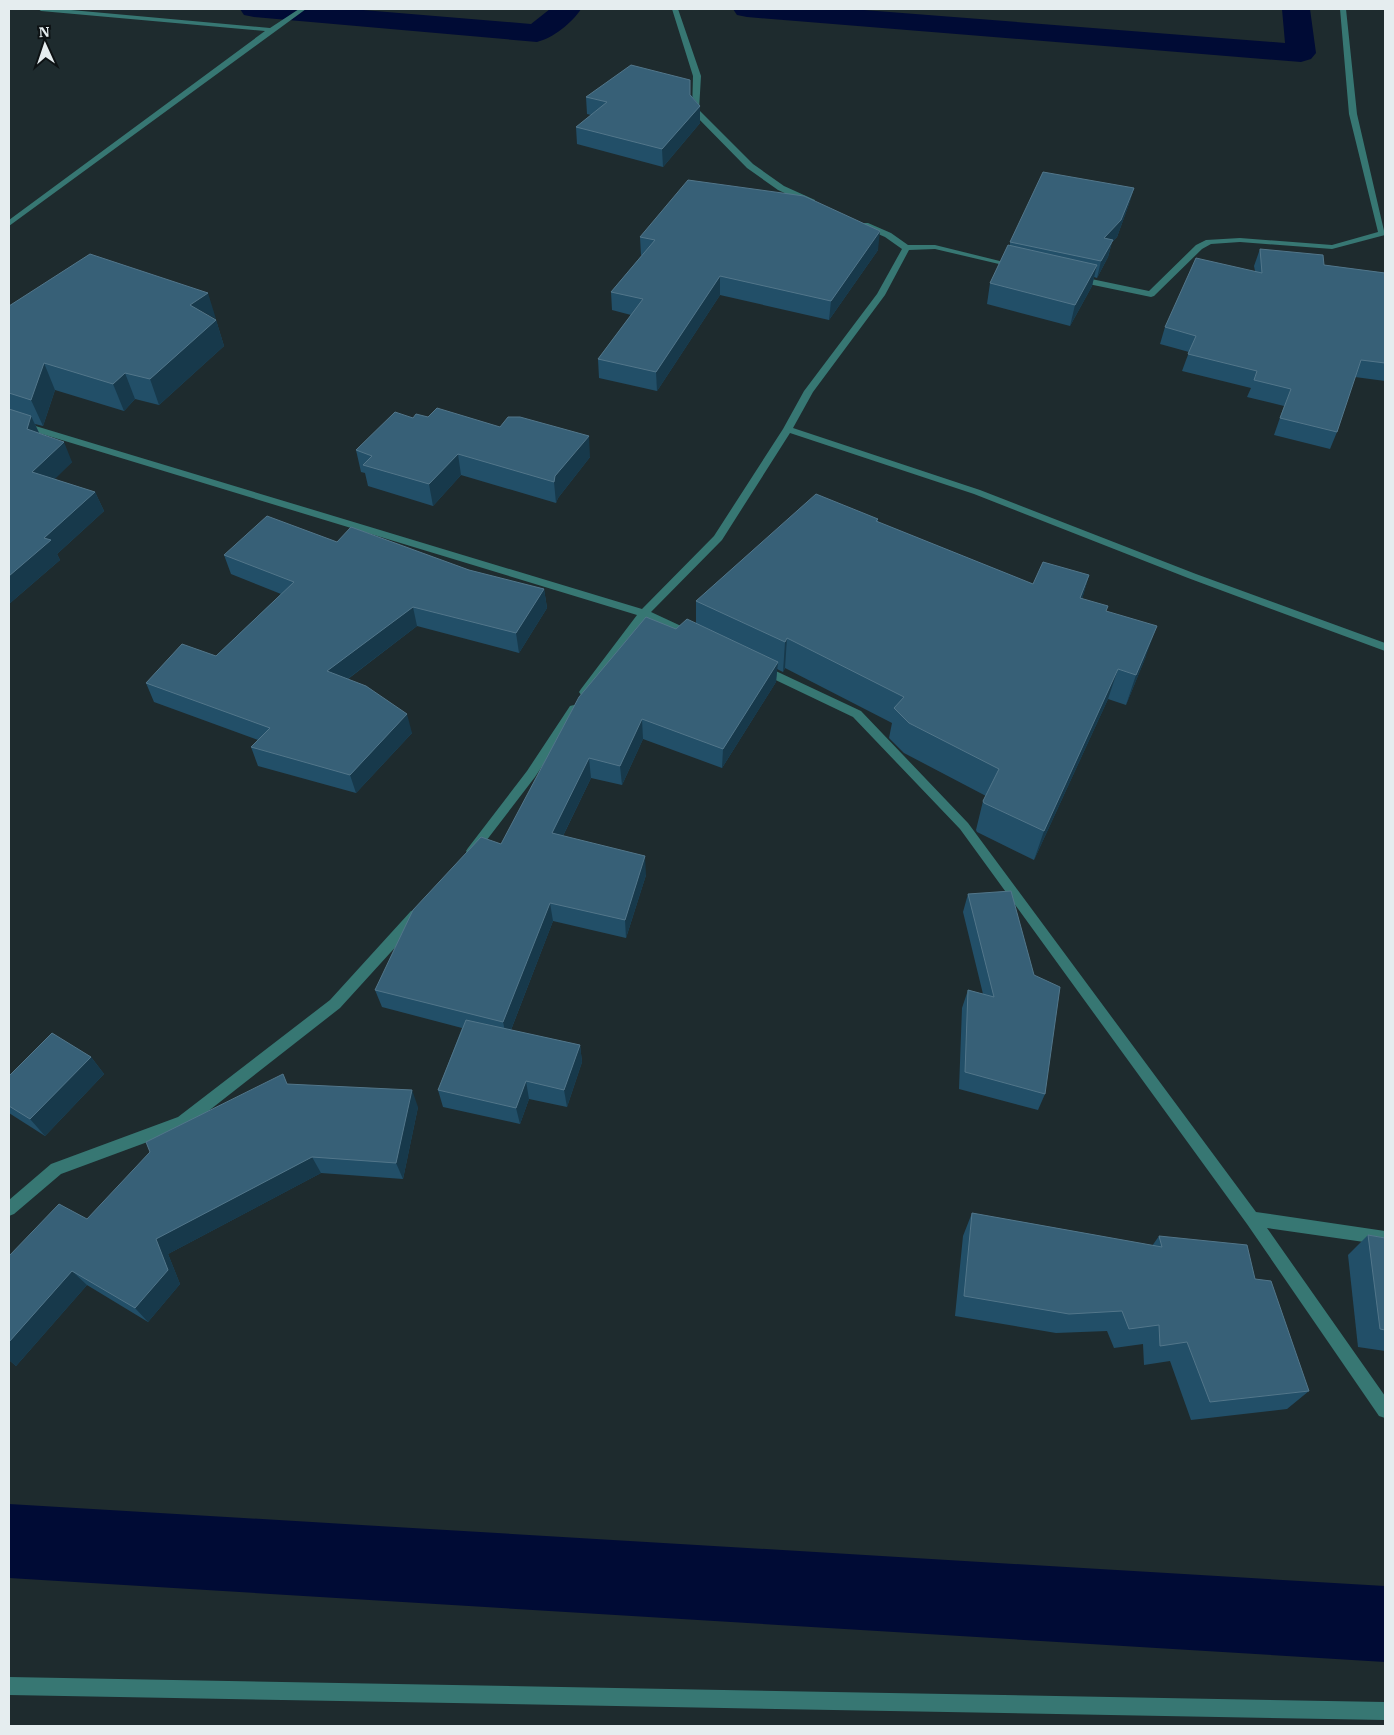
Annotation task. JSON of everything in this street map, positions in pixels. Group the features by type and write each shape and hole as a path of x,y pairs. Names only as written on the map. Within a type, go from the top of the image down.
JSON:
{"street":[{"path":"41,9 271,30"},
{"path":"9,224 302,9"},
{"path":"675,9 696,76 695,110 750,166 781,188 817,205"},
{"path":"1067,277 1151,294 1199,247 1209,242 1240,240 1332,247 1383,233 1353,114 1343,9"},
{"path":"852,220 888,234 906,248 935,247 1021,267"},
{"path":"466,858 531,774 601,669 644,613 718,538 788,429 809,390 881,295 906,248"},
{"path":"9,421 644,613 706,642"},
{"path":"788,429 977,492 1192,576 1385,647"},
{"path":"751,664 857,714 964,826 1252,1219 1385,1410"},
{"path":"9,1209 56,1169 183,1122 336,1004 428,902"},
{"path":"1252,1219 1385,1238"},
{"path":"9,1686 1385,1711"}],"building":[{"path":"631,65 690,80 690,95 700,106 662,149 576,127 607,102 586,97"},
{"path":"1043,172 1134,188 1121,220 1104,238 1113,240 1101,261 1010,242"},
{"path":"688,180 804,196 880,231 831,301 720,276 656,372 598,359 643,299 611,292 655,240 640,237"},
{"path":"1008,245 1097,265 1075,305 990,283"},
{"path":"1260,249 1323,255 1324,265 1385,273 1385,363 1361,360 1337,432 1280,418 1291,389 1254,380 1257,371 1188,354 1196,336 1165,327 1196,258 1262,273"},
{"path":"90,254 208,293 190,305 216,320 150,379 125,373 113,384 44,363 31,400 9,393 9,306"},
{"path":"437,408 500,427 508,417 520,417 589,436 555,476 554,482 458,454 429,484 363,465 372,456 356,450 395,412 413,418 416,414 428,417"},
{"path":"9,409 31,416 27,429 64,442 32,472 95,492 44,538 51,540 9,576"},
{"path":"816,494 878,519 876,521 1033,584 1043,562 1089,575 1080,598 1108,606 1106,611 1157,626 1136,675 1118,669 1044,831 984,803 983,801 999,769 909,723 894,708 904,697 787,638 785,642 696,601"},
{"path":"267,516 337,542 351,527 469,570 544,589 516,633 413,607 327,671 366,686 407,714 350,775 251,747 270,728 146,683 182,644 216,656 294,582 224,555"},
{"path":"646,617 676,629 687,619 778,662 723,749 642,719 620,766 589,758 552,833 645,856 625,920 550,903 503,1022 375,990 413,910 481,837 501,844 579,697"},
{"path":"1011,891 1034,975 1060,987 1045,1094 965,1072 968,990 994,997 968,894"},
{"path":"466,1020 580,1045 564,1090 526,1081 516,1108 438,1090"},
{"path":"52,1033 91,1057 30,1119 9,1106 9,1076"},
{"path":"283,1074 287,1084 412,1090 396,1163 312,1157 156,1239 168,1270 135,1308 72,1271 9,1342 9,1256 59,1204 87,1219 150,1152 146,1142"},
{"path":"972,1213 1162,1247 1159,1236 1247,1245 1255,1279 1271,1281 1309,1391 1210,1402 1187,1342 1160,1346 1159,1325 1129,1329 1122,1311 1069,1314 964,1296"},
{"path":"1368,1235 1385,1238 1385,1330 1380,1329"}],"waterway":[{"path":"254,9 537,33 567,9"},
{"path":"747,9 1301,53 1296,9"},
{"path":"9,1541 1385,1624"}]}
